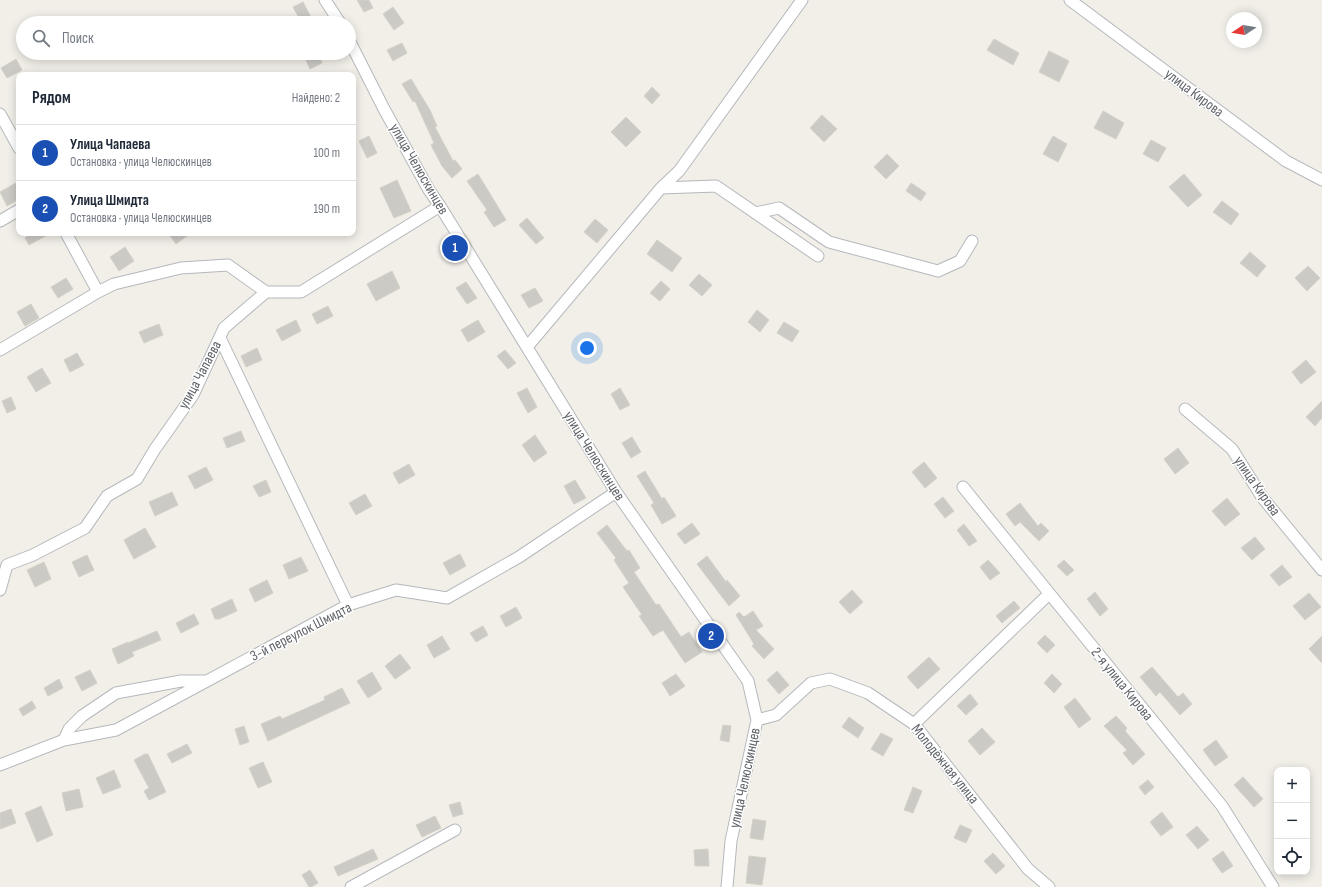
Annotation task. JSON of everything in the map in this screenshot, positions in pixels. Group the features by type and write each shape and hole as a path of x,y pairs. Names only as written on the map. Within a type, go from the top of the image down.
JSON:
{"street":[{"path":"325,0 335,16"},
{"path":"527,347 661,188 679,171 802,0"},
{"name":"улица Кирова","path":"1070,0 1286,161 1322,180"},
{"name":"улица Челюскинцев","path":"356,54 384,109 429,190 616,492 748,681 757,720 731,841 727,887"},
{"path":"0,114 16,143"},
{"path":"661,188 716,186 818,256"},
{"path":"0,350 114,284 181,268 228,265 266,292 301,292 440,206"},
{"path":"755,213 778,208 829,242 938,271 960,261 972,241"},
{"path":"0,221 16,212"},
{"path":"68,236 98,292"},
{"name":"улица Чапаева","path":"0,590 7,565 33,555 85,528 107,496 137,479 155,449 194,395 224,328 266,292"},
{"path":"220,338 348,605"},
{"name":"улица Кирова","path":"1185,409 1232,449 1262,497 1322,570"},
{"name":"2-я улица Кирова","path":"963,487 1222,806 1273,887"},
{"name":"3-й переулок Шмидта","path":"0,765 64,740 116,730 348,605 396,590 447,598 519,557 616,492"},
{"path":"914,724 1049,594"},
{"name":"Молодёжная улица","path":"757,720 776,715 811,683 830,680 868,693 914,724 1028,869 1049,887"},
{"path":"64,740 69,729 82,716 116,693 180,681 204,681"},
{"path":"351,887 455,830"}],"building":[{"path":"357,0 369,0 373,8 364,12"},
{"path":"303,2 310,16 298,16 293,7"},
{"path":"393,7 404,23 394,30 383,14"},
{"path":"994,39 1019,53 1013,65 987,50"},
{"path":"402,43 407,53 393,61 387,50"},
{"path":"1049,51 1069,61 1059,82 1039,72"},
{"path":"16,59 22,70 7,78 1,68"},
{"path":"306,60 321,60 322,63 310,69"},
{"path":"411,79 430,110 437,126 435,127 453,161 455,160 462,169 452,178 442,166 431,145 434,143 415,101 413,102 402,84"},
{"path":"652,87 660,95 652,104 644,96"},
{"path":"1103,111 1124,123 1116,139 1094,128"},
{"path":"822,115 837,129 824,142 810,128"},
{"path":"626,117 641,132 626,147 611,132"},
{"path":"369,136 377,153 367,158 359,141"},
{"path":"1053,136 1067,144 1058,162 1043,154"},
{"path":"1151,140 1166,148 1158,162 1143,154"},
{"path":"887,154 899,166 886,179 874,167"},
{"path":"478,174 506,220 494,227 484,212 487,210 467,181"},
{"path":"1184,174 1202,195 1188,207 1169,187"},
{"path":"397,180 411,211 394,218 380,188"},
{"path":"16,183 16,201 7,206 0,192"},
{"path":"911,183 926,193 921,201 906,191"},
{"path":"1222,201 1239,214 1231,225 1213,212"},
{"path":"527,218 544,238 536,244 519,225"},
{"path":"595,219 608,230 597,243 584,232"},
{"path":"28,236 46,236 29,245 25,238"},
{"path":"170,236 187,236 176,244"},
{"path":"657,240 682,258 672,272 647,254"},
{"path":"125,247 134,261 119,271 110,257"},
{"path":"1250,252 1266,266 1257,277 1240,263"},
{"path":"1308,266 1320,278 1307,291 1295,278"},
{"path":"392,271 400,288 376,301 367,284"},
{"path":"699,274 712,285 702,296 689,285"},
{"path":"66,278 73,289 58,298 51,287"},
{"path":"661,281 670,289 660,301 650,293"},
{"path":"466,282 477,298 467,304 456,288"},
{"path":"535,288 543,301 529,308 521,295"},
{"path":"31,304 39,318 25,326 17,312"},
{"path":"328,306 333,316 317,324 312,314"},
{"path":"757,310 769,320 760,332 748,322"},
{"path":"296,320 301,331 282,341 276,330"},
{"path":"478,320 485,332 468,342 461,330"},
{"path":"784,322 799,331 792,342 777,333"},
{"path":"159,324 163,335 144,343 139,332"},
{"path":"257,348 262,360 246,367 241,356"},
{"path":"505,350 516,363 508,369 497,356"},
{"path":"77,353 84,365 70,372 64,360"},
{"path":"1306,360 1316,372 1301,384 1292,372"},
{"path":"42,368 51,383 36,392 27,377"},
{"path":"527,388 537,407 528,413 517,393"},
{"path":"620,388 630,405 620,410 611,394"},
{"path":"11,397 16,409 7,413 2,401"},
{"path":"1322,401 1322,418 1315,426 1306,417"},
{"path":"241,431 245,441 227,448 223,438"},
{"path":"535,435 547,453 534,462 522,445"},
{"path":"632,437 641,452 631,458 622,443"},
{"path":"1178,448 1189,463 1175,474 1164,459"},
{"path":"924,462 937,478 925,488 912,472"},
{"path":"409,464 415,475 399,484 393,473"},
{"path":"206,467 213,480 195,489 188,476"},
{"path":"645,471 662,499 664,497 676,516 662,524 651,505 654,503 637,476"},
{"path":"266,480 271,492 259,497 253,486"},
{"path":"575,480 586,498 574,504 564,486"},
{"path":"172,492 178,505 155,516 149,502"},
{"path":"365,494 372,506 356,515 349,503"},
{"path":"943,497 954,511 945,518 934,504"},
{"path":"1227,498 1240,514 1225,526 1212,511"},
{"path":"1020,503 1038,526 1041,523 1049,531 1039,541 1020,522 1015,526 1006,514"},
{"path":"692,523 700,534 685,544 677,534"},
{"path":"964,524 977,541 969,546 957,530"},
{"path":"607,525 627,551 629,550 640,568 634,572 656,605 659,604 681,637 689,632 702,652 685,663 663,630 653,636 639,616 642,615 623,587 629,583 614,560 616,558 597,533"},
{"path":"145,528 156,547 134,559 124,540"},
{"path":"1255,537 1265,549 1252,560 1241,548"},
{"path":"460,554 466,566 450,575 443,563"},
{"path":"87,555 94,570 79,577 72,562"},
{"path":"707,556 726,582 727,580 740,596 729,606 697,564"},
{"path":"301,557 308,571 289,579 283,565"},
{"path":"988,560 1000,573 990,580 980,567"},
{"path":"1064,560 1074,570 1067,576 1057,566"},
{"path":"44,562 51,579 35,587 27,570"},
{"path":"1282,565 1292,577 1279,586 1270,575"},
{"path":"267,580 273,593 255,602 249,589"},
{"path":"852,590 863,602 850,614 839,602"},
{"path":"1095,592 1108,609 1100,616 1087,599"},
{"path":"1309,593 1321,607 1305,620 1293,606"},
{"path":"232,599 237,611 219,619 215,619 211,609"},
{"path":"1014,601 1020,608 1002,623 996,616"},
{"path":"516,607 522,618 506,627 500,616"},
{"path":"753,611 763,626 756,630 774,649 764,659 752,646 754,644 736,615 739,612 744,617"},
{"path":"194,614 199,624 181,633 176,623"},
{"path":"483,626 488,635 476,642 470,633"},
{"path":"157,631 161,640 132,652 134,656 118,664 112,649"},
{"path":"1045,635 1055,645 1047,653 1037,643"},
{"path":"442,636 450,649 434,658 427,645"},
{"path":"1322,636 1322,663 1309,649"},
{"path":"400,654 411,668 395,679 385,666"},
{"path":"929,657 940,669 918,689 907,677"},
{"path":"1152,667 1178,697 1183,693 1192,704 1180,715 1160,692 1156,696 1140,677"},
{"path":"90,670 97,683 82,691 75,677"},
{"path":"777,671 789,685 779,694 767,680"},
{"path":"372,672 382,689 368,698 357,681"},
{"path":"676,674 685,686 670,696 662,683"},
{"path":"1052,674 1062,684 1054,693 1044,683"},
{"path":"59,679 63,688 48,696 44,688"},
{"path":"342,688 350,703 268,741 261,724 280,716 282,719 325,700 324,697"},
{"path":"970,694 978,704 966,715 957,706"},
{"path":"1075,698 1091,719 1079,728 1064,707"},
{"path":"32,701 36,708 23,716 19,709"},
{"path":"1116,716 1127,728 1125,731 1145,754 1133,765 1123,753 1127,750 1104,726"},
{"path":"849,717 864,728 858,738 842,727"},
{"path":"723,725 731,726 729,742 720,740"},
{"path":"244,726 249,742 240,745 235,729"},
{"path":"982,728 995,742 980,755 968,741"},
{"path":"881,733 893,739 883,756 871,749"},
{"path":"1216,740 1228,757 1215,766 1203,750"},
{"path":"187,744 192,753 172,763 167,754"},
{"path":"148,754 166,792 149,800 144,791 149,788 134,760"},
{"path":"263,762 272,782 258,788 249,768"},
{"path":"114,770 121,787 103,794 96,778"},
{"path":"1243,777 1263,799 1254,807 1234,785"},
{"path":"1148,780 1154,787 1145,795 1139,787"},
{"path":"913,787 922,791 913,813 904,810"},
{"path":"79,789 83,807 66,811 62,793"},
{"path":"460,802 463,814 453,817 449,805"},
{"path":"41,806 53,835 37,842 25,813"},
{"path":"11,809 16,823 0,829 0,813"},
{"path":"1162,812 1173,827 1161,836 1150,822"},
{"path":"435,816 441,828 422,837 416,825"},
{"path":"753,819 766,821 763,840 750,838"},
{"path":"960,825 972,830 966,843 954,838"},
{"path":"1197,826 1209,840 1198,849 1186,835"},
{"path":"373,849 378,859 338,876 334,867"},
{"path":"708,849 709,866 695,866 694,850"},
{"path":"1223,851 1233,866 1222,873 1212,859"},
{"path":"993,853 1005,866 996,874 984,861"},
{"path":"749,856 766,858 762,885 746,883"},
{"path":"310,870 318,883 309,887 302,875"}],"place":[{"name":"Улица Чапаева","path":"455,248"},
{"name":"Улица Шмидта","path":"711,636"}]}
